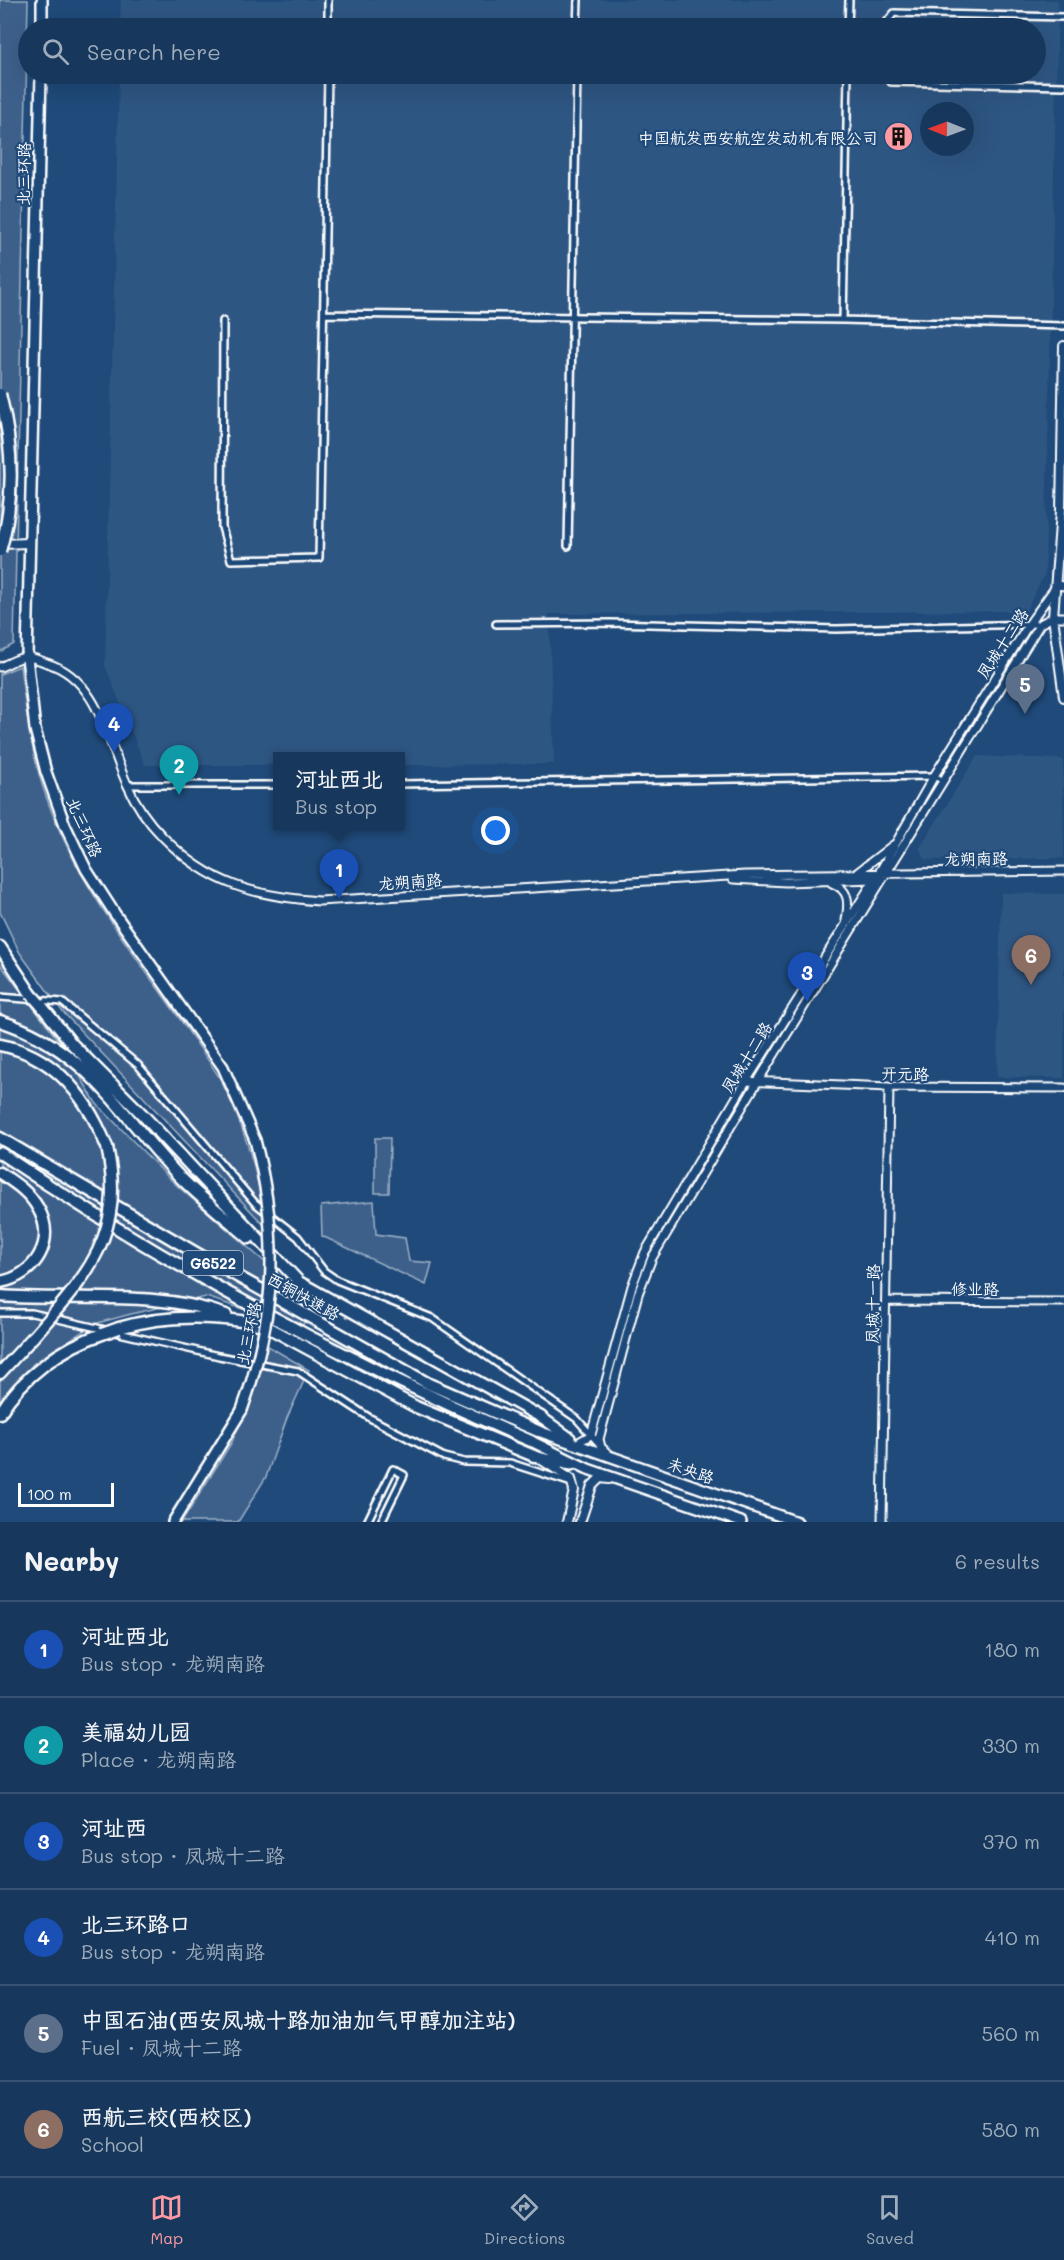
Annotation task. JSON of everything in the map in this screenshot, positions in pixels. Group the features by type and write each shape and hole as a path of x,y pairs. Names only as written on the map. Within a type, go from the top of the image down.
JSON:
{"highway":[{"path":"0,394 11,469 10,498 0,551"},
{"path":"0,947 32,994 72,1044 142,1114 299,1282"},
{"path":"0,1021 25,1029 58,1047 85,1069 178,1175 299,1282 541,1418"},
{"path":"0,1045 35,1056 58,1071 78,1092 91,1111 107,1147 113,1187 110,1221 89,1271 76,1290 0,1373"},
{"name":"西铜快速路","path":"0,1138 196,1253 429,1384 538,1431"},
{"name":"西铜快速路","path":"0,1153 74,1203 189,1270 423,1393 531,1441"},
{"path":"0,1173 25,1191 44,1221 43,1245 33,1266 22,1275 4,1281"},
{"path":"0,1296 38,1299 139,1298 208,1309 264,1325 416,1407 534,1456"},
{"path":"0,1413 25,1381 45,1365 68,1350 102,1334 118,1328 165,1319 202,1317 237,1319"}],"main road":[{"path":"42,0 42,18"},
{"name":"北三环路","path":"40,84 27,657 35,729 46,772 65,825 87,869 115,914 223,1067 255,1140 269,1206 272,1288 266,1334 242,1410 172,1522"},
{"path":"1064,346 1060,586 1053,617 1064,697"},
{"path":"0,544 29,543"},
{"path":"541,1418 577,1443"},
{"path":"538,1431 577,1443"},
{"path":"531,1441 588,1469"},
{"name":"未央路","path":"577,1443 797,1522"},
{"path":"534,1456 588,1469"},
{"path":"534,1456 566,1475 572,1483 574,1490 567,1522"},
{"name":"未央路","path":"588,1469 741,1522"},
{"path":"580,1522 592,1486 600,1478 623,1482"}],"street":[{"path":"328,0 328,18"},
{"path":"578,0 578,18"},
{"path":"848,18 849,0"},
{"path":"890,18 894,13 1064,17"},
{"path":"223,321 222,527 231,560 319,558 328,84"},
{"path":"568,546 577,84"},
{"path":"843,320 848,84"},
{"path":"978,84 1064,86"},
{"path":"324,314 843,320 1064,326"},
{"name":"凤城十二路","path":"591,1435 632,1286 645,1252 746,1081 874,879 884,872 895,844 934,776 1029,624 1060,586"},
{"name":"凤城十二路","path":"601,1447 599,1439 614,1378 638,1294 652,1258 884,872 1040,624 1053,617 1064,616"},
{"path":"496,624 623,623 836,628 1040,624"},
{"path":"0,667 27,657"},
{"name":"龙朔南路","path":"27,657 52,664 77,680 97,707 127,785 162,836 191,862 236,887 272,898 319,901 388,895 725,878 746,874 1064,871"},
{"path":"405,784 934,776 942,780"},
{"path":"127,785 273,785"},
{"path":"858,872 895,844"},
{"name":"龙朔南路","path":"725,878 751,882 874,879"},
{"path":"826,881 841,887 847,896 849,903 845,925"},
{"path":"0,997 62,1002 138,1065 255,1203 298,1237 324,1271 337,1280 432,1318 577,1419 611,1457"},
{"name":"开元路","path":"746,1081 889,1087 1064,1088"},
{"name":"凤城十一路","path":"882,1522 889,1087"},
{"name":"修业路","path":"886,1301 1064,1302"},
{"path":"0,1313 32,1313 219,1356 298,1371 370,1418 444,1457 464,1462 510,1463 572,1483"},
{"path":"577,1443 591,1435"},
{"path":"367,1522 393,1469 404,1475 381,1522"}],"shaded area":[{"path":"0,0 28,0 28,18 18,18 18,84 26,84 14,644 0,652"},
{"path":"121,0 1058,0 1045,573 1026,611 549,614 554,764 405,765 405,752 273,752 273,765 145,765 105,665 119,84 1046,84 1046,18 120,18"},
{"path":"20,666 30,733 41,783 62,837 102,908 219,1077 249,1149 259,1187 265,1226 62,1011 20,953 0,912 0,674"},
{"path":"977,756 1063,759 1064,858 926,860 919,849"},
{"path":"1001,893 1064,894 1064,1078 997,1077"},
{"path":"0,964 59,1041 96,1103 174,1183 314,1305 301,1328 206,1297 131,1314 94,1324 33,1364 0,1407"},
{"path":"375,1138 390,1138 389,1193 375,1193"},
{"path":"374,1201 376,1234 405,1238 409,1261 432,1263 426,1285 322,1236 321,1206"},
{"path":"268,1346 309,1370 287,1418 266,1477 238,1522 182,1522 232,1442 255,1388"}],"place":[{"name":"中国航发西安航空发动机有限公司","path":"899,137"},
{"name":"中国石油(西安凤城十路加油加气甲醇加注站)","path":"1025,714"},
{"name":"北三环路口","path":"114,753"},
{"name":"美福幼儿园","path":"179,795"},
{"name":"河址西北","path":"339,899"},
{"name":"西航三校(西校区)","path":"1031,985"},
{"name":"河址西","path":"807,1002"}]}
